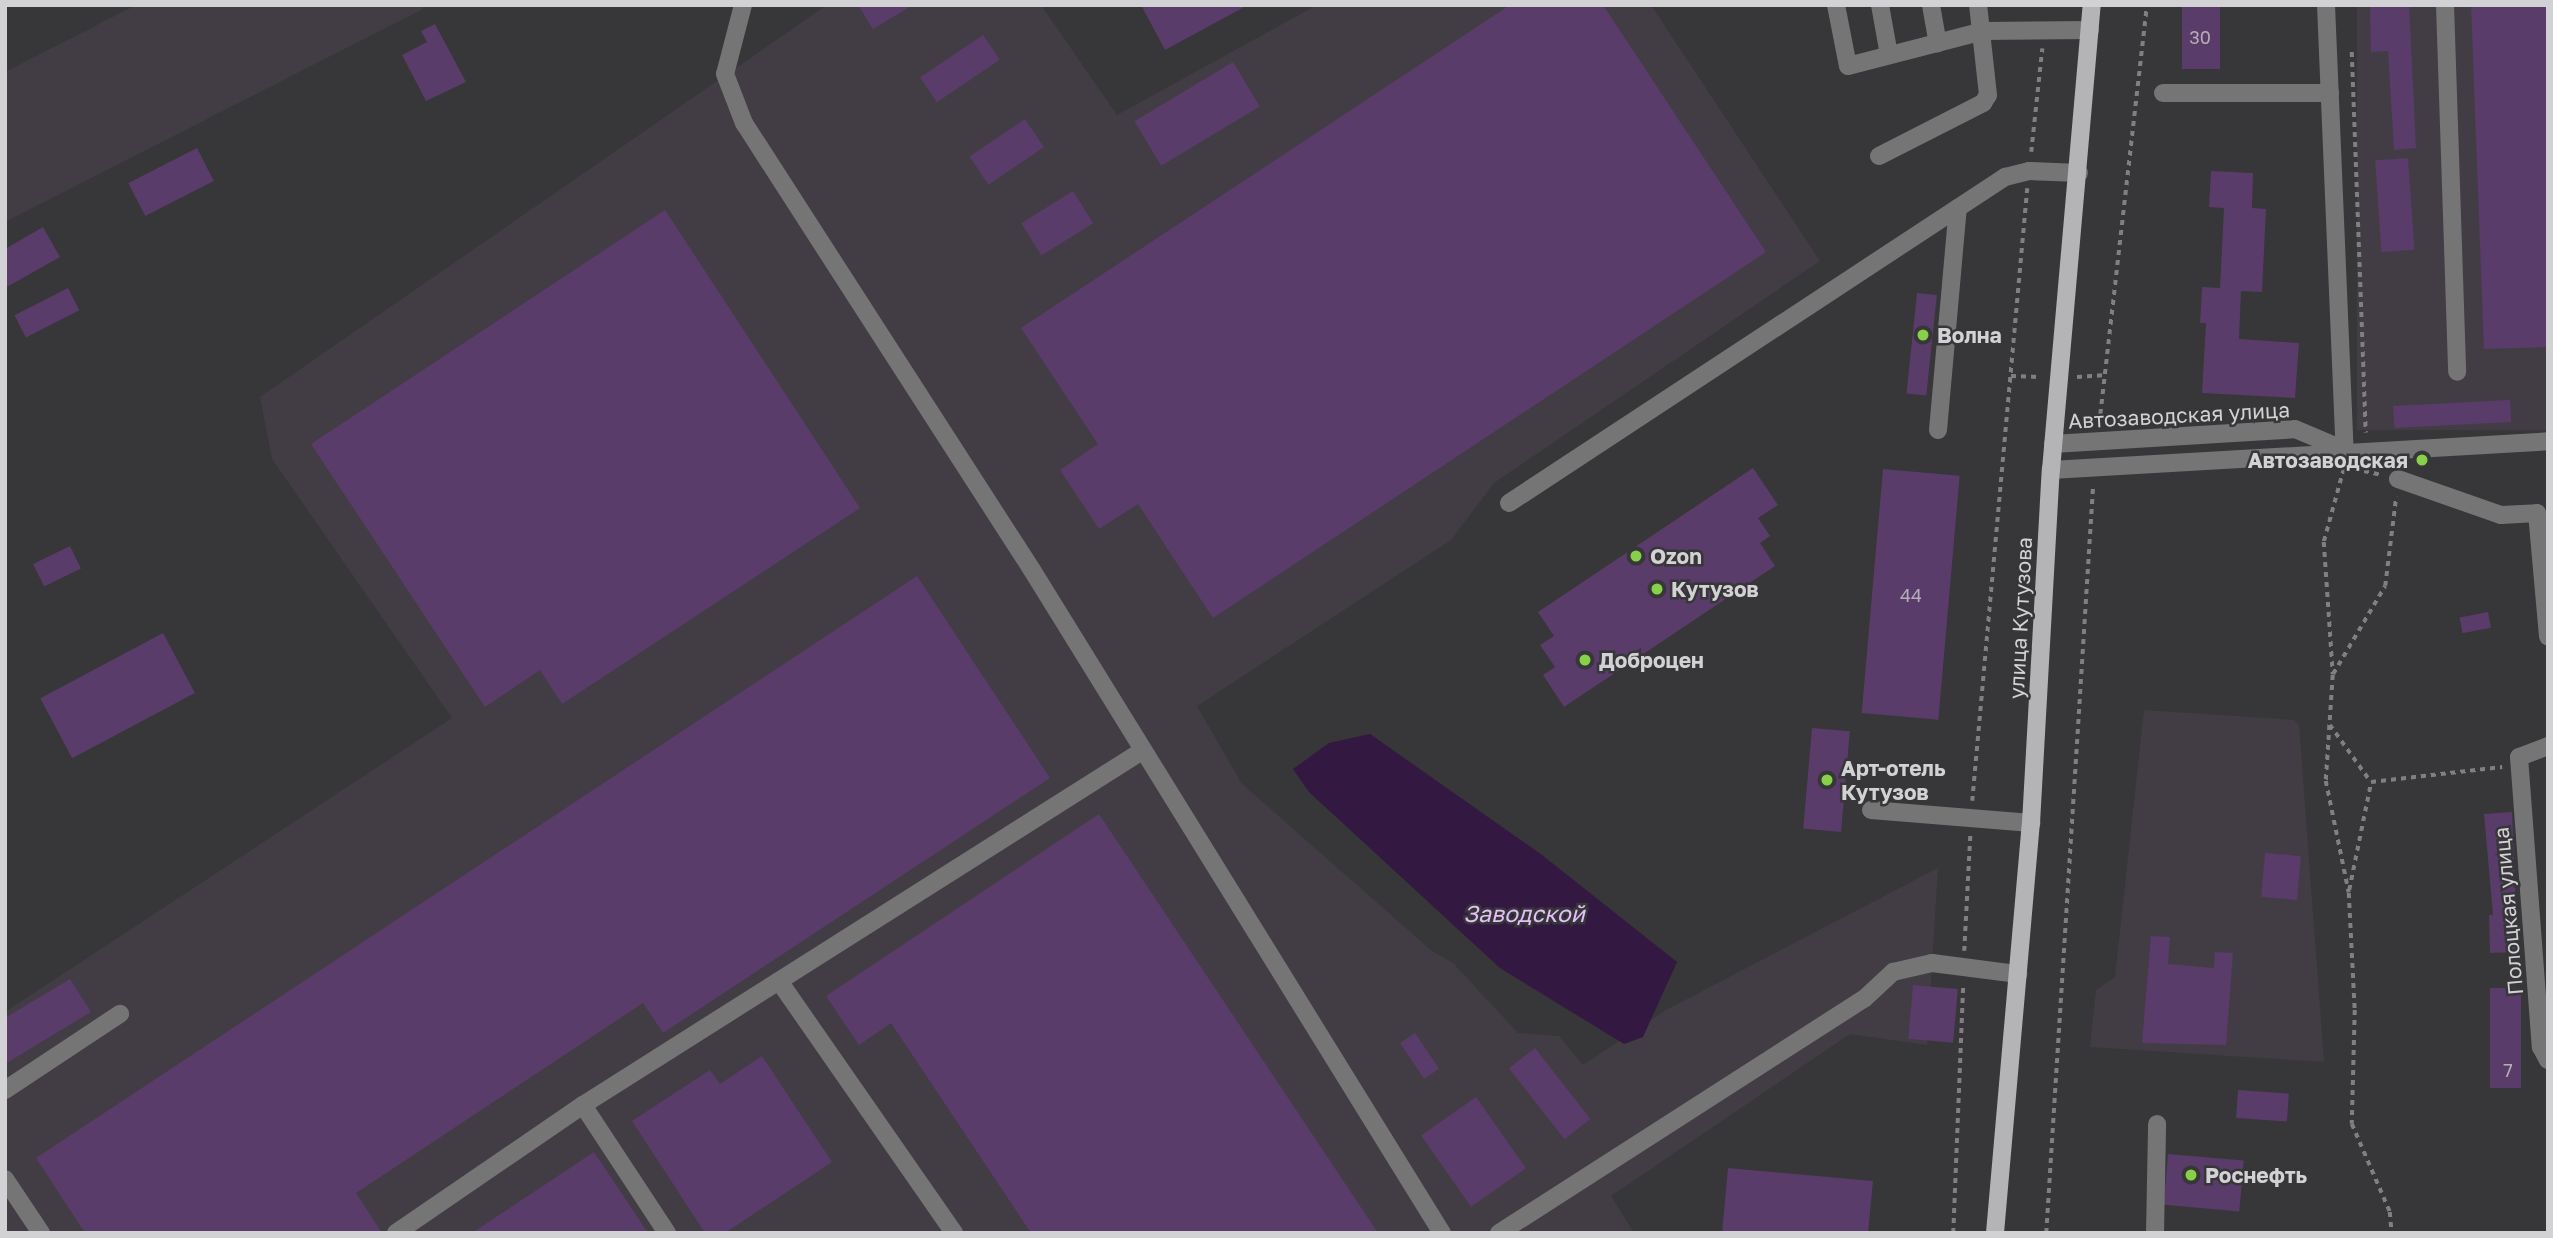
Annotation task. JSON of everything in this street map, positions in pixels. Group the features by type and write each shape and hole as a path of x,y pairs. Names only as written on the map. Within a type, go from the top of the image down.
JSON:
{"main road":[{"name":"улица Кутузова","path":"1996,1233 2031,823 2053,444 2092,5"}],"street":[{"path":"743,5 725,74 744,123 1142,751 1442,1233"},
{"path":"1836,5 1848,66 1983,31 2090,30"},
{"path":"1880,5 1889,55"},
{"path":"1931,5 1938,43"},
{"path":"1879,156 1983,103 1988,94 1978,5"},
{"path":"2326,5 2345,458"},
{"path":"2445,5 2457,372"},
{"path":"2163,93 2330,93"},
{"path":"1509,503 2006,177 2029,171 2079,173"},
{"path":"1938,430 1958,208"},
{"name":"Автозаводская улица","path":"2053,444 2097,444 2295,429 2345,458"},
{"name":"Автозаводская улица","path":"2051,470 2345,458 2548,440"},
{"path":"2398,479 2501,515 2537,513 2548,637"},
{"path":"2512,761 2548,746"},
{"path":"396,1233 583,1105 1142,751"},
{"name":"Полоцкая улица","path":"2512,761 2542,1047 2548,1060"},
{"path":"1871,810 2031,823"},
{"path":"1499,1233 1864,999 1894,972 1932,963 2018,974"},
{"path":"779,981 954,1233"},
{"path":"5,1090 120,1014"},
{"path":"583,1105 667,1233"},
{"path":"2155,1233 2157,1124"},
{"path":"5,1179 41,1233"}],"path":[{"path":"2097,444 2147,5"},
{"path":"1953,1233 1971,817 2044,30"},
{"path":"2352,52 2367,435 2374,435"},
{"path":"2333,675 2385,586 2398,479 2345,458 2324,542 2333,675 2326,780 2349,892 2355,1010 2352,1124 2390,1212 2392,1233"},
{"path":"2046,1233 2094,470"},
{"path":"2330,725 2371,782 2349,892"},
{"path":"2371,782 2512,761"}],"shaded area":[{"path":"136,5 422,5 423,9 5,222 5,72"},
{"path":"827,5 1041,5 1117,115 1317,5 1651,5 1820,261 1494,483 1451,540 1197,706 1242,784 1432,951 1453,963 1518,1033 1559,1036 1583,1065 1666,1010 1938,868 1927,1045 1850,1034 1611,1196 1634,1233 5,1233 5,1012 452,718 272,459 260,397"},
{"path":"2357,5 2548,5 2548,430 2357,430"},
{"path":"2144,710 2294,720 2299,725 2324,1062 2090,1047 2096,990 2115,977"}],"water":[{"name":"Заводской","path":"1370,734 1542,855 1677,962 1643,1037 1624,1044 1500,968 1309,792 1293,769 1329,743"}],"building":[{"path":"858,5 913,5 873,29"},
{"path":"1141,5 1248,5 1165,50"},
{"path":"1510,5 1603,5 1766,252 1213,618 1138,504 1099,529 1060,470 1098,444 1021,328"},
{"path":"2182,5 2220,5 2220,69 2182,69"},
{"path":"2370,5 2409,5 2416,148 2394,150 2388,51 2371,52"},
{"path":"2471,5 2548,5 2548,347 2484,349"},
{"path":"435,24 466,82 426,101 402,55 427,42 421,31"},
{"path":"983,35 1000,60 937,102 920,77"},
{"path":"1233,62 1260,107 1161,166 1134,121"},
{"path":"1025,119 1044,147 988,185 969,156"},
{"path":"197,148 214,181 145,216 128,183"},
{"path":"2408,158 2414,250 2381,252 2375,160"},
{"path":"2211,171 2253,173 2252,208 2266,209 2262,292 2241,291 2239,339 2299,343 2295,398 2202,393 2206,323 2200,323 2202,287 2220,288 2224,208 2209,207"},
{"path":"1073,191 1093,223 1041,256 1021,223"},
{"path":"665,210 860,508 562,704 540,670 485,707 311,444"},
{"path":"43,227 60,257 5,288 5,249"},
{"path":"68,288 79,310 26,338 15,315"},
{"name":"Волна","path":"1917,293 1937,295 1926,396 1906,393"},
{"path":"2510,400 2511,422 2394,428 2393,406"},
{"name":"Кутузов","path":"1753,468 1778,505 1758,518 1770,536 1760,543 1775,566 1564,707 1543,675 1555,667 1540,645 1554,636 1538,612"},
{"path":"1883,469 1960,476 1938,720 1862,713"},
{"path":"70,546 81,568 44,586 33,564"},
{"path":"917,576 1050,778 663,1033 643,1003 356,1193 382,1233 85,1233 36,1158"},
{"path":"2488,612 2491,628 2463,633 2460,618"},
{"path":"163,633 195,693 72,758 40,698"},
{"name":"Арт-отель Кутузов","path":"1812,728 1850,731 1841,832 1803,829"},
{"path":"2512,812 2518,952 2490,953 2489,915 2493,915 2484,814"},
{"path":"1099,814 1378,1233 1031,1233 891,1023 859,1045 826,996"},
{"path":"2265,853 2301,856 2297,900 2261,897"},
{"path":"2151,936 2170,937 2168,964 2214,968 2215,952 2233,953 2226,1045 2142,1043"},
{"path":"70,979 91,1012 5,1064 5,1018"},
{"path":"1913,985 1958,989 1953,1043 1908,1039"},
{"path":"2490,988 2521,988 2521,1088 2490,1088"},
{"path":"1415,1033 1439,1069 1424,1079 1400,1043"},
{"path":"1535,1048 1590,1119 1564,1139 1509,1068"},
{"path":"762,1056 832,1162 725,1233 705,1233 632,1121 710,1070 720,1084"},
{"path":"2238,1090 2289,1094 2287,1121 2236,1118"},
{"path":"1476,1097 1526,1168 1471,1207 1421,1135"},
{"path":"594,1152 648,1233 472,1233"},
{"path":"2168,1154 2244,1161 2239,1211 2164,1205"},
{"path":"1728,1168 1873,1181 1868,1233 1722,1233"}],"place":[{"name":"Волна","path":"1923,335"},
{"name":"Автозаводская","path":"2422,460"},
{"name":"Ozon","path":"1636,556"},
{"name":"Кутузов","path":"1657,589"},
{"name":"Доброцен","path":"1585,660"},
{"name":"Арт-отель Кутузов","path":"1827,780"},
{"name":"Роснефть","path":"2191,1175"}]}
